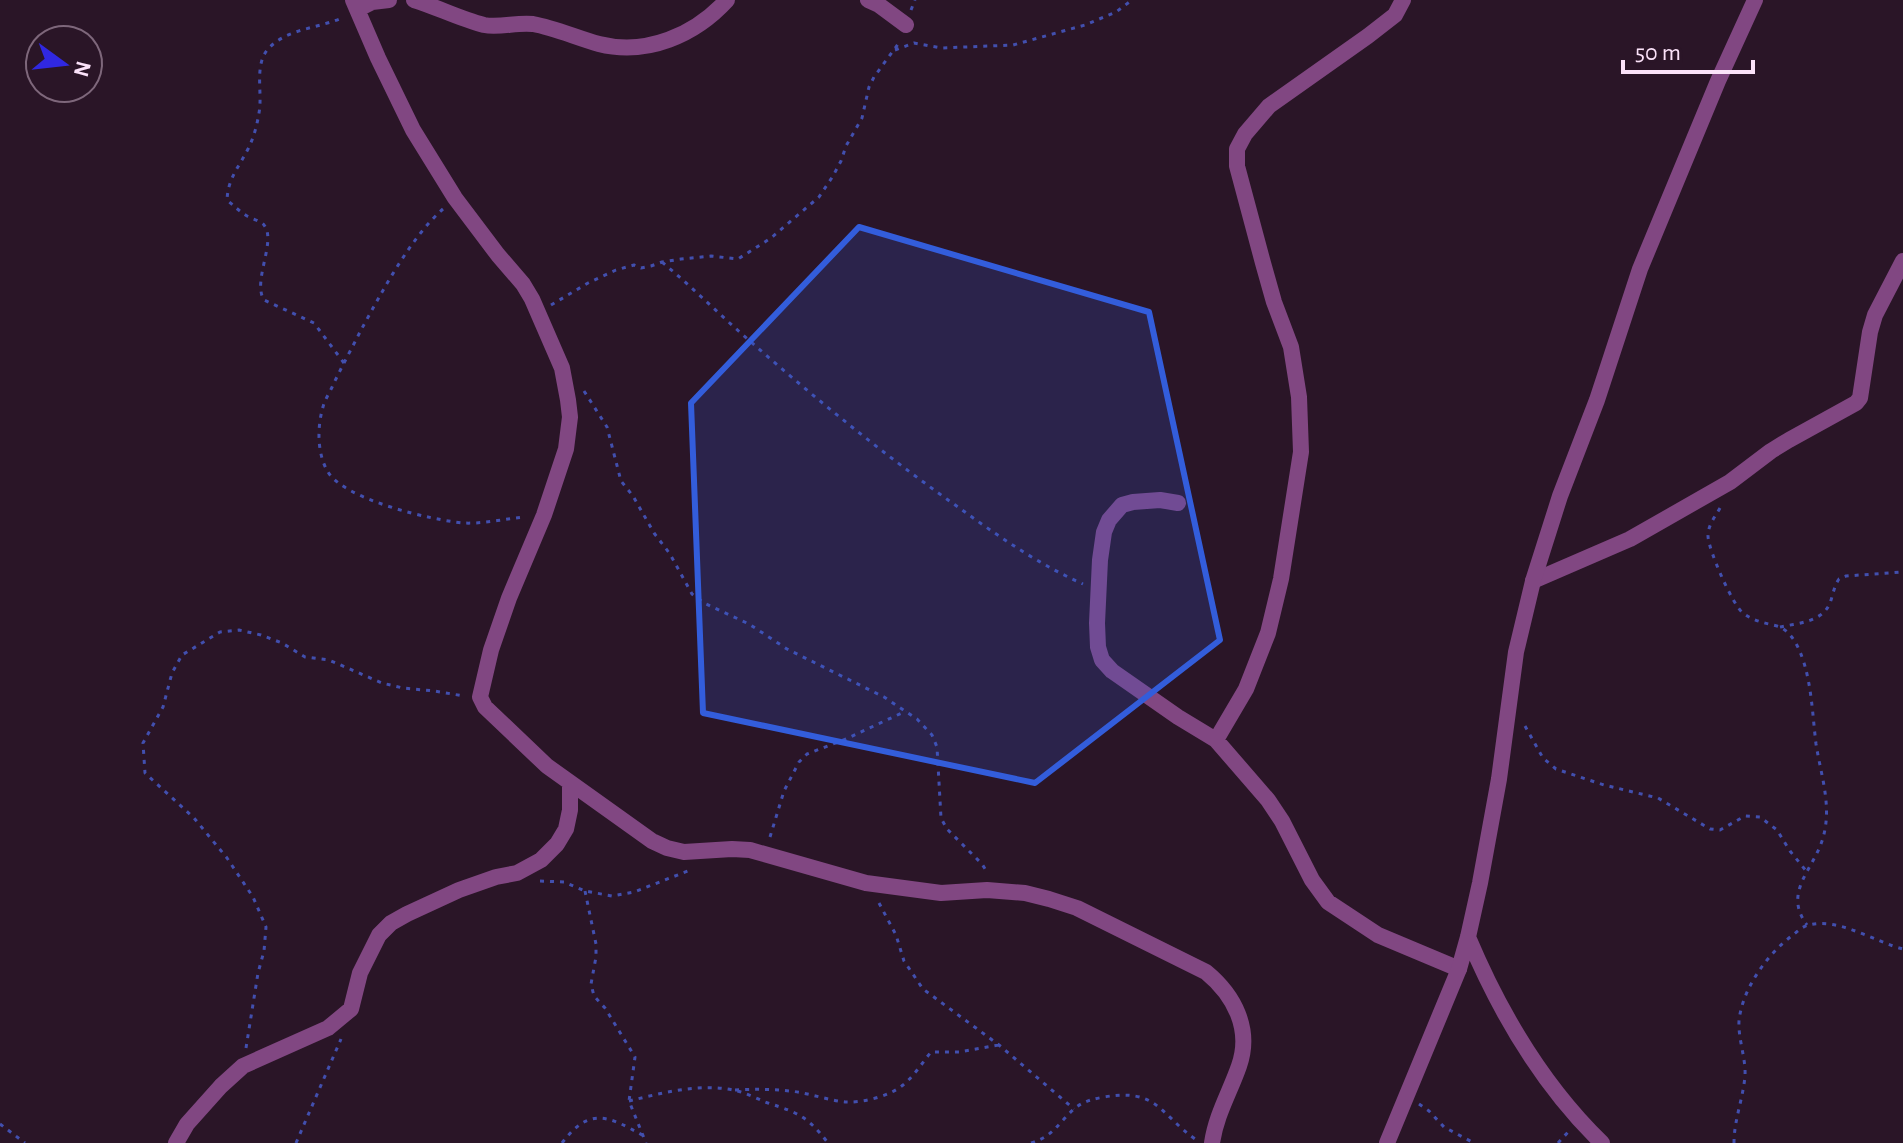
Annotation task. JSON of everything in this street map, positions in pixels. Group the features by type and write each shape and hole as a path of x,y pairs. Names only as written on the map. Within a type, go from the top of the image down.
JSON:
{"street":[{"path":"414,0 485,25 536,25 617,47 665,42 691,30 714,14 727,0"},
{"path":"868,0 906,25"},
{"path":"1216,740 1246,689 1268,633 1281,579 1301,452 1299,397 1291,347 1274,302 1257,240 1237,166 1237,149 1245,134 1269,106 1395,15 1403,0"},
{"path":"1387,1143 1459,969 1468,937 1499,779 1516,652 1533,581 1560,496 1597,400 1640,269 1755,0"},
{"path":"369,2 378,58 413,130 455,198 523,284 562,368 570,417 569,433 544,515 491,650 480,697 485,707 547,766 659,845 684,852 741,849 866,883 941,893 987,890 1025,893 1077,908 1206,972 1233,1001 1240,1018 1243,1047 1240,1064 1219,1113 1212,1143"},
{"path":"1533,581 1630,539 1730,482 1780,445 1856,403 1860,398 1875,315 1903,261"},
{"path":"1178,503 1160,500 1133,502 1122,505 1109,520 1100,560 1097,623 1102,660 1112,671 1216,740 1268,800 1312,880 1328,902 1378,935 1459,969"},
{"path":"176,1143 187,1124 243,1066 328,1028 351,1009 360,973 379,935 391,923 459,890 517,873 541,860 557,844 566,829 570,783"},
{"path":"1468,937 1487,983 1534,1063 1564,1102 1602,1143"}],"path":[{"path":"538,314 616,270 634,265 641,268 711,256 738,259 802,213 819,197 841,161 862,118 869,87 902,38 915,0"},
{"path":"895,50 914,43 941,48 1013,45 1085,25 1116,12 1132,0"},
{"path":"344,363 314,323 264,300 261,295 267,241 264,224 238,210 227,200 228,187 248,150 257,124 264,54 283,38 337,20 369,2"},
{"path":"455,198 437,214 390,278 344,363 323,406 319,429 321,454 329,475 352,492 428,518 467,523 544,515"},
{"path":"662,262 854,430 925,484 1024,554 1099,592"},
{"path":"562,368 590,397 607,427 621,481 670,554 692,594 749,624 787,649 884,697 917,719 932,735 937,747 941,818 947,829 982,864 999,892"},
{"path":"1730,482 1719,510 1709,525 1707,538 1719,571 1739,610 1758,622 1788,632 1802,656 1806,672 1827,816 1822,841 1799,889 1799,914 1807,925"},
{"path":"1780,627 1821,616 1829,607 1839,579 1903,572"},
{"path":"243,1066 266,927 253,897 227,858 194,818 145,773 143,743 163,707 172,673 182,655 220,632 239,630 282,643 305,657 329,660 382,683 480,697"},
{"path":"1509,703 1543,758 1556,769 1658,798 1710,829 1720,830 1745,816 1760,817 1777,830 1807,872"},
{"path":"766,854 784,791 799,762 807,754 906,711"},
{"path":"517,873 612,896 634,892 694,868 707,850"},
{"path":"866,883 896,935 904,961 923,989 999,1045 1074,1109"},
{"path":"585,891 596,944 591,984 594,996 605,1008 635,1057 629,1101 646,1143"},
{"path":"1734,1143 1745,1068 1739,1022 1745,996 1757,974 1784,941 1807,925 1830,924 1903,949"},
{"path":"296,1143 348,1027 351,1009"},
{"path":"629,1101 681,1090 709,1088 793,1091 847,1102 900,1088 912,1078 931,1052 971,1051 999,1045"},
{"path":"735,1090 797,1112 809,1120 828,1143"},
{"path":"1031,1143 1055,1131 1083,1102 1122,1094 1142,1097 1167,1112 1201,1143"},
{"path":"1406,1096 1429,1111 1450,1132 1474,1143"},
{"path":"562,1143 573,1128 592,1118 615,1122 644,1136"},
{"path":"0,1124 25,1143"}],"highlighted area":[{"path":"859,227 1149,312 1220,640 1035,783 703,713 691,403"}]}
